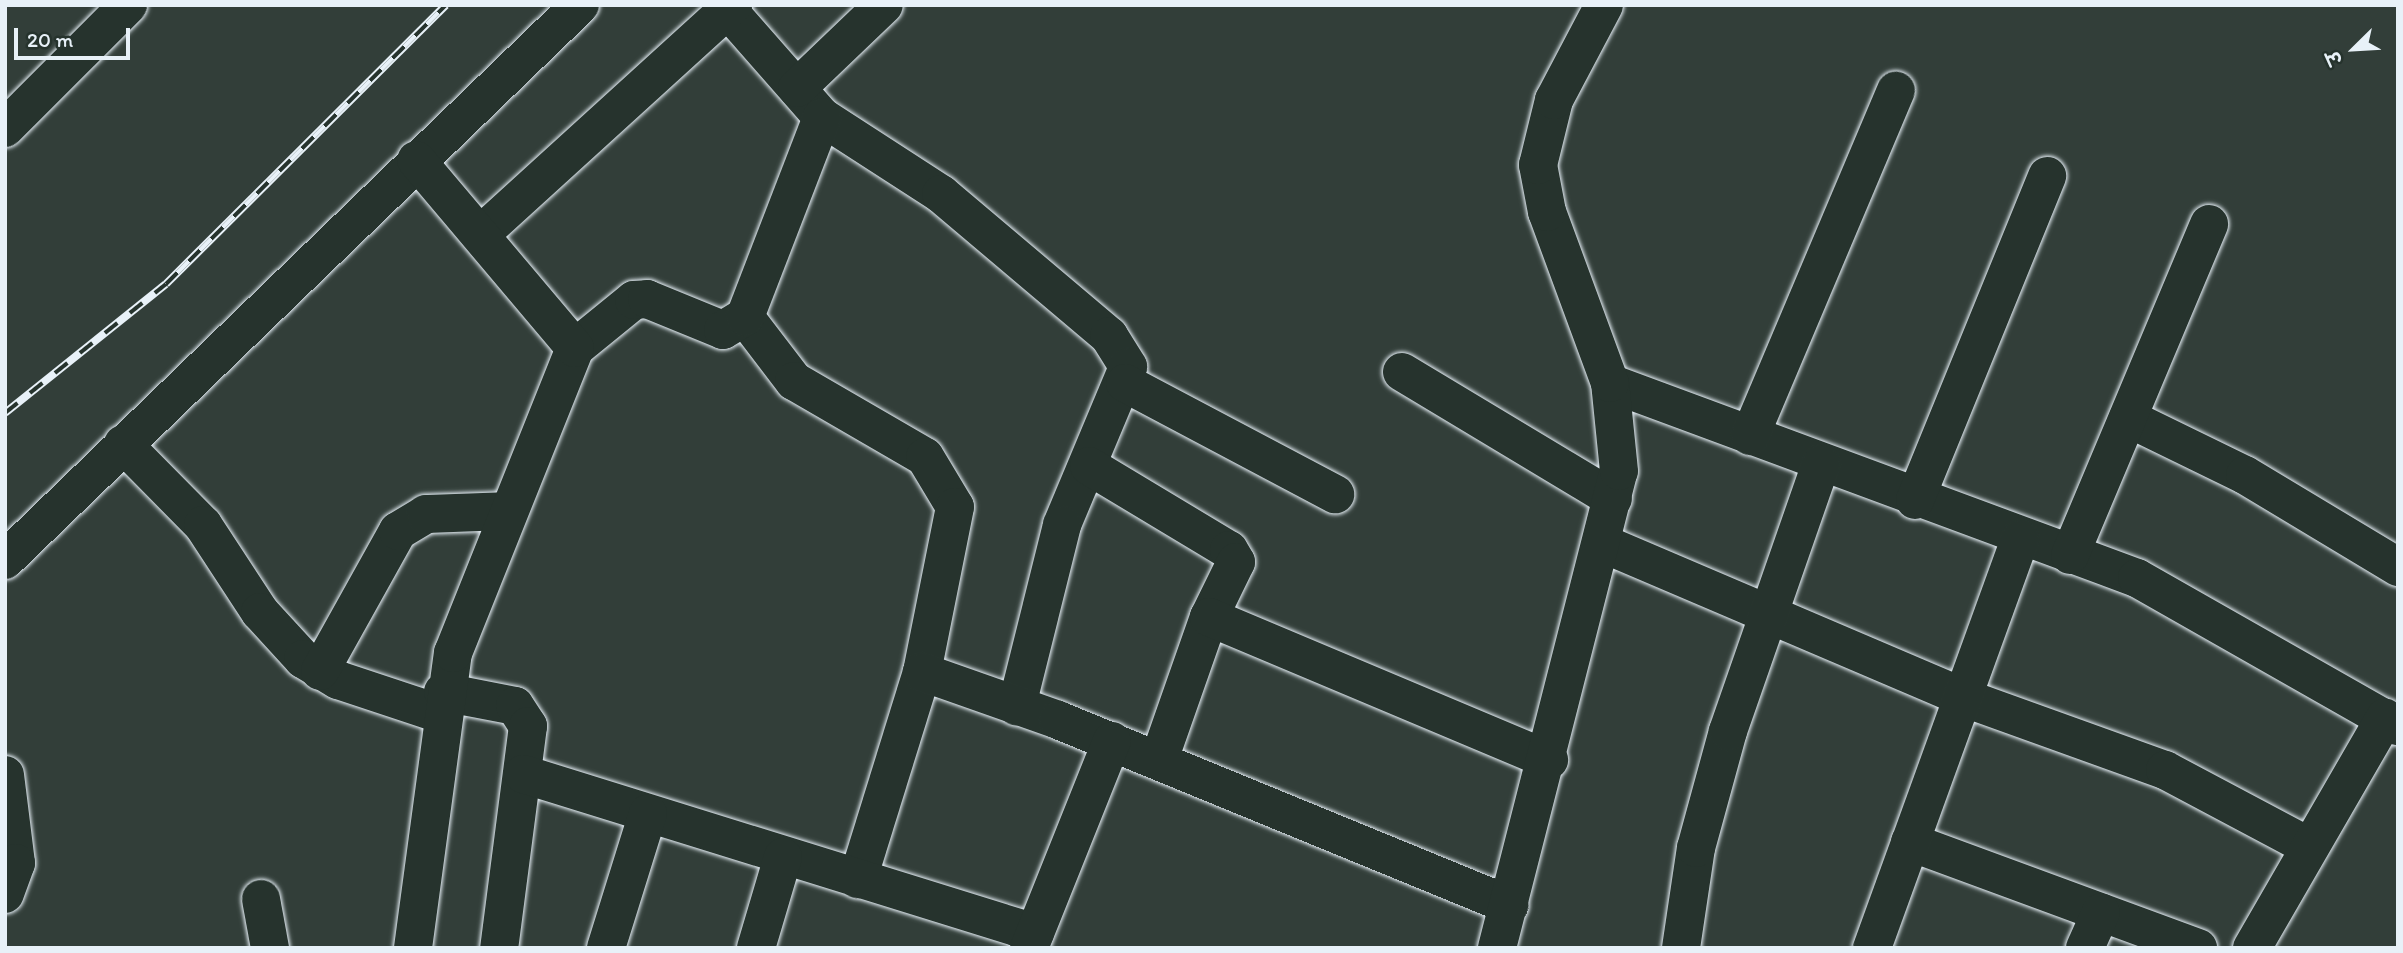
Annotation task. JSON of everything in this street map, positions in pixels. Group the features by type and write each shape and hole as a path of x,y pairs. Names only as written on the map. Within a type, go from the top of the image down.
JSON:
{"street":[{"path":"5,128 128,5"},
{"path":"5,560 416,160 580,5"},
{"path":"797,88 884,5"},
{"path":"1497,948 1549,760 1613,499 1620,429 1610,383 1547,212 1538,165 1554,100 1604,5"},
{"path":"481,234 731,8 822,117 941,194 1109,336 1128,367 1125,383 1047,574 1017,706"},
{"path":"1750,436 1896,91"},
{"path":"413,948 442,703 506,511 575,348 634,300 647,299 723,330 745,317 822,117"},
{"path":"416,160 575,348"},
{"path":"1915,500 2047,176"},
{"path":"2070,555 2209,224"},
{"path":"745,317 794,382 910,444 946,487 954,527 922,672 858,879"},
{"path":"1402,372 1613,499"},
{"path":"1125,383 1335,495"},
{"path":"1610,383 1915,500 2070,555 2185,601 2391,722 2308,846 2252,948"},
{"path":"2128,418 2245,475 2398,567"},
{"path":"123,444 180,498 276,632 320,671 442,703 515,706 528,726 499,948"},
{"path":"1681,948 1702,825 1768,617 1821,464"},
{"path":"1089,466 1229,550 1236,562 1233,574 1209,617 1159,761"},
{"path":"320,671 404,526 439,512 506,511"},
{"path":"1872,948 2020,539"},
{"path":"1604,544 1768,617 1962,697 2154,765 2308,846"},
{"path":"1209,617 1549,760"},
{"path":"922,672 1112,741 1510,905"},
{"path":"523,774 858,879 1032,941 1112,741"},
{"path":"5,775 16,863 5,894"},
{"path":"606,948 648,813"},
{"path":"1910,842 2199,948"},
{"path":"756,948 783,857"},
{"path":"261,899 270,948"},
{"path":"2085,948 2101,912"}],"railway":[{"path":"5,413 166,284 446,5"}]}
